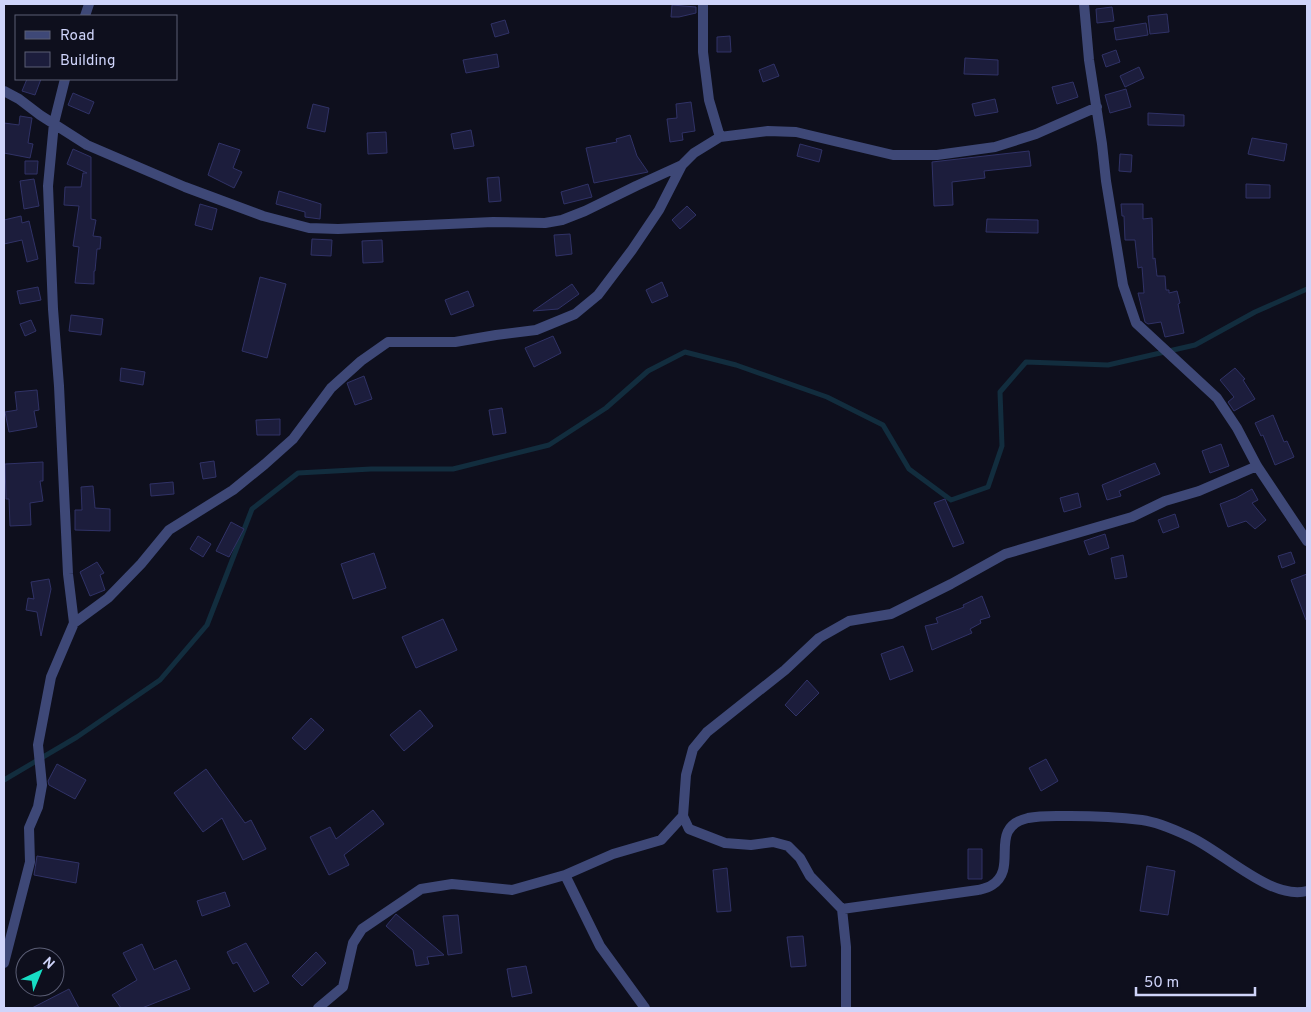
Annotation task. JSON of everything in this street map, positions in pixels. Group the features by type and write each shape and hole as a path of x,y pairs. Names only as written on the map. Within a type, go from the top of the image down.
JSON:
{"street":[{"path":"703,4 703,52 707,91 720,137"},
{"path":"1084,4 1089,60 1106,181 1123,285 1136,323 1217,398 1237,428 1257,466 1307,541"},
{"path":"4,963 30,862 28,828 38,807 42,785 38,745 51,677 74,623 68,574 48,186 54,123 65,80"},
{"path":"4,91 87,145 185,187 263,216 309,228 338,229 494,222 545,223 562,220 585,211 682,166"},
{"path":"74,623 108,598 141,564 169,530 233,490 293,439 331,388 361,361 388,342 455,342 536,330 574,314 598,294 632,250 659,210 682,166 694,153 720,137 768,131 796,132 893,155 937,154 995,147 1036,134 1097,107"},
{"path":"318,1008 343,987 353,943 362,930 421,889 452,884 512,890 565,875 613,854 662,840 682,816 686,775 693,749 708,732 785,670 819,638 849,621 891,614 1005,554 1132,517 1165,501 1199,491 1257,466"},
{"path":"682,816 689,828 725,843 752,845 773,842 788,846 800,858 810,876 842,910 846,947 846,1008"},
{"path":"842,910 978,890 992,886 1001,876 1006,860 1005,836 1013,824 1026,818 1040,816 1097,816 1144,820 1187,835 1254,878 1298,894 1307,891"},
{"path":"565,875 600,946 645,1008"}],"building":[{"path":"672,5 696,7 696,13 671,17"},
{"path":"1112,7 1114,21 1097,23 1096,9"},
{"path":"1167,14 1169,32 1150,34 1148,16"},
{"path":"505,20 509,33 495,37 491,24"},
{"path":"1146,23 1148,35 1116,40 1114,28"},
{"path":"730,36 731,52 717,52 717,37"},
{"path":"1116,50 1120,62 1106,67 1102,55"},
{"path":"497,54 499,67 466,73 463,60"},
{"path":"965,58 998,60 998,75 964,74"},
{"path":"774,64 779,76 763,82 759,70"},
{"path":"1139,67 1144,78 1125,87 1120,76"},
{"path":"27,80 41,80 35,95 22,91"},
{"path":"1073,82 1078,97 1057,104 1052,87"},
{"path":"1126,89 1131,107 1110,113 1105,95"},
{"path":"73,93 94,102 89,114 68,105"},
{"path":"995,99 998,112 975,116 972,104"},
{"path":"691,102 695,131 682,133 683,140 670,142 667,119 677,118 676,104"},
{"path":"313,104 329,108 325,132 307,128"},
{"path":"1148,113 1184,115 1184,126 1148,125"},
{"path":"20,116 32,118 28,143 33,144 30,158 4,153 4,123 19,125"},
{"path":"471,130 474,146 454,149 451,134"},
{"path":"386,132 387,153 368,154 367,133"},
{"path":"630,135 637,156 648,172 594,183 586,148 617,142 616,139"},
{"path":"1252,138 1287,144 1284,161 1248,154"},
{"path":"219,143 240,150 233,168 242,172 234,188 208,175"},
{"path":"800,144 822,150 819,162 797,156"},
{"path":"73,149 91,157 91,219 96,220 93,236 101,237 100,249 97,249 94,284 75,283 79,247 73,246 79,206 64,205 65,187 81,187 83,173 87,173 67,164"},
{"path":"1029,151 1031,166 984,171 985,178 952,182 953,205 934,206 932,162"},
{"path":"1120,154 1132,155 1131,172 1119,171"},
{"path":"25,161 38,161 37,174 25,174"},
{"path":"499,177 501,201 489,202 487,178"},
{"path":"34,179 39,206 24,209 20,181"},
{"path":"588,184 592,197 564,204 561,192"},
{"path":"1246,184 1270,185 1270,198 1246,198"},
{"path":"279,191 321,204 320,219 305,217 305,212 276,204"},
{"path":"200,204 217,209 212,230 195,225"},
{"path":"1121,204 1143,204 1143,219 1152,218 1153,259 1155,258 1157,276 1165,276 1166,290 1169,290 1169,293 1177,291 1184,333 1165,337 1161,322 1148,324 1145,322 1138,293 1144,293 1142,267 1138,268 1135,240 1125,240 1124,216 1122,216"},
{"path":"687,206 696,215 680,229 672,220"},
{"path":"21,216 22,223 29,221 38,259 27,262 22,240 4,244 4,220"},
{"path":"987,219 1038,220 1038,233 986,232"},
{"path":"570,234 572,254 556,256 554,235"},
{"path":"312,239 332,240 331,256 311,255"},
{"path":"382,240 383,262 363,263 362,241"},
{"path":"260,277 286,284 267,358 242,351"},
{"path":"662,282 668,296 652,303 646,290"},
{"path":"572,284 579,294 558,309 533,311"},
{"path":"38,287 41,300 20,304 17,291"},
{"path":"468,291 474,306 451,315 445,300"},
{"path":"71,315 103,319 101,335 69,331"},
{"path":"31,320 36,331 25,336 20,324"},
{"path":"553,336 561,353 534,367 525,348"},
{"path":"121,368 145,372 143,385 120,381"},
{"path":"1235,368 1245,379 1243,380 1255,399 1234,411 1228,402 1234,397 1220,380"},
{"path":"364,376 372,399 355,405 347,383"},
{"path":"37,390 39,410 34,411 37,427 9,432 5,412 17,410 15,392"},
{"path":"502,408 506,433 493,435 489,410"},
{"path":"1273,415 1284,442 1287,441 1294,457 1275,465 1263,435 1261,436 1255,423"},
{"path":"280,419 280,435 257,435 256,420"},
{"path":"1221,444 1229,466 1210,473 1202,451"},
{"path":"214,461 216,477 203,479 200,463"},
{"path":"43,462 43,481 40,481 43,501 30,503 31,525 10,526 9,499 6,499 5,464"},
{"path":"1155,463 1160,474 1119,491 1121,496 1107,500 1102,485"},
{"path":"173,482 174,494 151,496 150,484"},
{"path":"93,486 95,508 110,509 110,531 75,530 75,510 82,510 81,487"},
{"path":"1252,489 1258,500 1252,503 1266,520 1255,529 1246,521 1228,527 1220,504"},
{"path":"1078,493 1081,507 1064,512 1060,498"},
{"path":"945,499 964,543 953,547 934,503"},
{"path":"1175,514 1179,527 1163,533 1158,520"},
{"path":"231,522 244,529 229,557 216,551"},
{"path":"1105,534 1109,548 1089,555 1084,541"},
{"path":"198,536 211,544 203,557 190,549"},
{"path":"1291,552 1295,563 1282,568 1278,556"},
{"path":"374,553 386,588 353,599 341,564"},
{"path":"1123,555 1127,577 1115,579 1111,558"},
{"path":"97,562 104,573 100,575 105,590 90,596 80,572"},
{"path":"1307,574 1307,620 1306,620 1291,580"},
{"path":"49,579 51,589 41,636 37,612 26,610 28,598 34,599 31,582"},
{"path":"982,596 990,617 980,620 981,623 970,629 972,633 932,650 925,626 938,623 936,618 964,607 963,605"},
{"path":"443,619 457,650 416,668 402,637"},
{"path":"903,646 913,671 890,680 881,654"},
{"path":"807,680 819,693 796,716 785,705"},
{"path":"420,710 433,726 404,751 390,735"},
{"path":"311,718 324,730 305,750 292,738"},
{"path":"1046,759 1058,781 1041,791 1029,768"},
{"path":"57,764 86,780 75,799 49,785 48,781"},
{"path":"206,769 245,823 251,820 266,849 243,860 222,818 203,832 174,793"},
{"path":"373,810 384,824 344,855 349,865 329,875 310,837 330,827 336,839"},
{"path":"968,849 982,849 982,879 968,879"},
{"path":"37,856 79,863 76,883 34,875"},
{"path":"1147,866 1175,871 1168,915 1140,911"},
{"path":"727,868 731,911 717,912 713,870"},
{"path":"225,892 230,906 202,916 197,901"},
{"path":"396,914 444,955 427,957 429,964 416,966 413,950 386,926"},
{"path":"458,915 462,953 448,955 443,916"},
{"path":"803,936 806,966 791,967 787,937"},
{"path":"246,943 269,983 254,992 237,962 233,964 227,952"},
{"path":"142,944 154,970 176,960 190,989 142,1008 121,1008 112,995 137,980 123,953"},
{"path":"316,952 326,963 302,986 292,976"},
{"path":"526,966 532,993 512,997 507,969"},
{"path":"69,989 79,1008 32,1008 53,997 65,997 65,991"}],"waterway":[{"path":"4,780 77,737 160,680 207,625 252,509 298,473 371,469 453,469 549,445 606,408 648,371 685,352 736,365 827,397 883,425 909,469 951,500 988,487 1002,446 1000,392 1026,362 1108,365 1195,345 1255,312 1307,289"}]}
